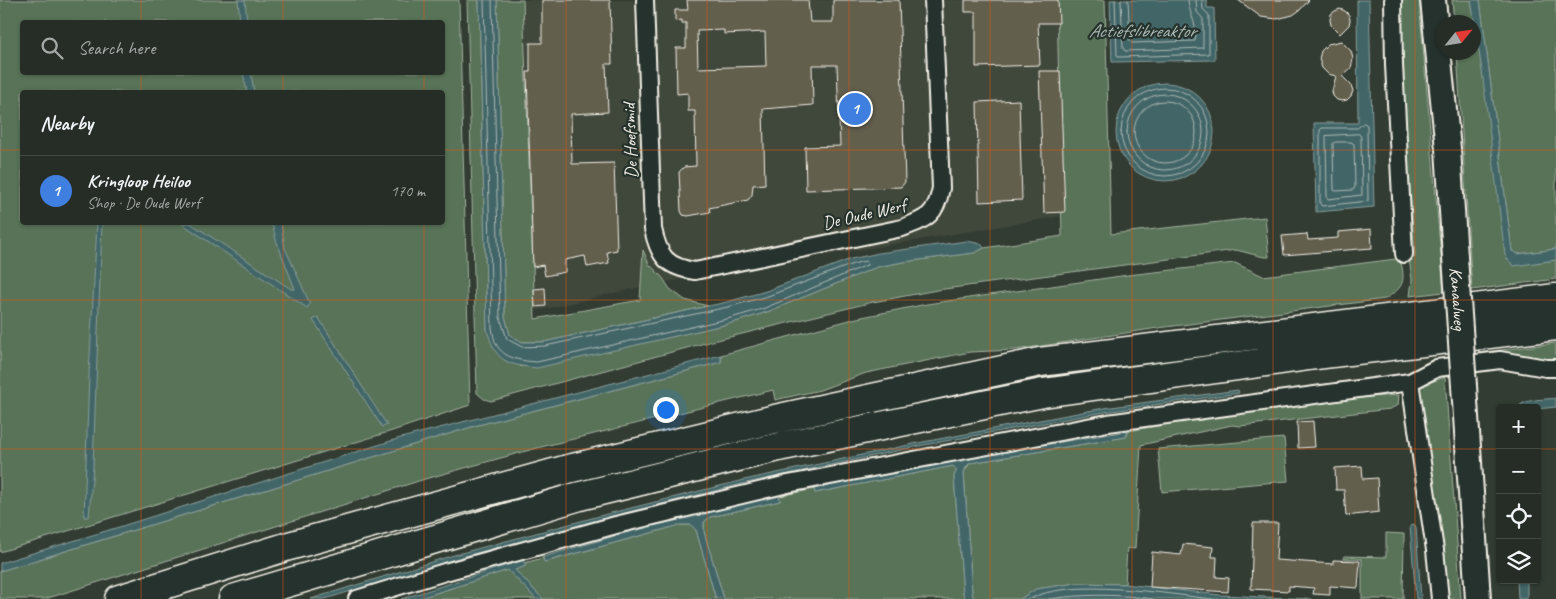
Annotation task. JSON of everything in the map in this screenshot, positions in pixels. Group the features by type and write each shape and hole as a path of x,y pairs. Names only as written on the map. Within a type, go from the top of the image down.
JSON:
{"highway":[{"path":"119,599 289,546 568,469 775,418 1040,362 1556,298"},
{"path":"233,599 580,496 802,442 1043,393 1309,356 1556,326"}],"street":[{"name":"De Hoefsmid","path":"645,0 653,229 657,247 666,261 680,269"},
{"name":"De Oude Werf","path":"680,269 695,271 902,228 918,222 933,212 941,188 933,0"},
{"path":"1393,0 1394,65 1404,254"},
{"name":"Kanaalweg","path":"1433,0 1448,149 1478,599"},
{"path":"357,599 445,572 616,525 788,484 1108,423 1410,382 1437,368 1500,360 1556,368"},
{"path":"1410,382 1435,550 1440,599"}],"shaded area":[{"path":"522,0 1065,0 1075,214 654,284 511,317 528,159"}],"green space":[{"path":"0,0 459,0 470,405 392,431 0,552"},
{"path":"467,0 479,0 487,329 520,366 537,367 732,323 767,312 877,267 974,253 984,248 1062,236 1057,0 1105,0 1111,234 1265,217 1269,257 1236,250 937,290 873,302 705,343 491,401 484,399 477,393"},
{"path":"497,0 523,0 535,319 640,300 643,250 649,264 662,277 670,289 685,300 708,306 544,342 522,342 510,335 505,317"},
{"path":"1399,0 1419,0 1444,292 1410,296 1412,280 1409,258 1415,256 1404,112"},
{"path":"1452,0 1471,0 1473,15 1453,15"},
{"path":"1480,0 1556,0 1556,249 1518,254 1512,251"},
{"path":"1457,60 1481,60 1514,265 1556,260 1556,279 1472,290"},
{"path":"1396,259 1401,262 1403,280 1399,288 1385,299 1158,328 1015,350 970,352 866,373 820,390 775,400 773,390 537,448 425,479 45,599 0,599 0,571 478,425 721,362 721,355 857,318 927,304 1128,275 1235,263 1263,276"},
{"path":"1556,343 1556,361 1477,353"},
{"path":"1445,377 1461,599 1446,599 1420,386"},
{"path":"1399,395 1398,405 1390,409 1240,426 1232,425 1141,445 1135,549 1127,548 1125,584 1077,583 1036,589 1020,599 974,599 972,593 964,472 970,463 1126,437 1128,431 1231,413 1327,400"},
{"path":"1284,438 1288,481 1162,492 1158,449"},
{"path":"953,466 957,470 954,476 965,599 724,599 704,532 704,522 710,517 780,501 779,496 815,489 815,493"},
{"path":"680,525 691,525 696,530 716,599 543,599 515,570 525,566 524,563 543,558 545,562"},
{"path":"1386,533 1404,534 1403,599 1362,599 1362,559 1344,559 1344,556 1386,557"},
{"path":"508,570 536,599 417,599"}],"water":[{"path":"238,0 245,0 247,20 240,20"},
{"path":"479,0 497,0 505,317 510,335 522,342 544,342 727,302 766,291 851,259 879,253 967,241 981,244 984,248 974,253 877,267 767,312 732,323 537,368 510,363 498,355 490,340 487,329"},
{"name":"Actiefslibreaktor","path":"1110,0 1207,0 1207,8 1214,8 1215,60 1112,62"},
{"path":"1357,0 1369,0 1374,207 1316,212 1314,123 1358,123"},
{"path":"1471,0 1480,0 1512,251 1518,254 1556,249 1556,260 1514,266 1505,255 1480,60 1481,15 1473,15"},
{"path":"243,75 251,75 254,90 247,90"},
{"path":"1165,83 1184,86 1200,97 1211,113 1214,132 1211,151 1200,167 1184,178 1165,181 1146,178 1130,167 1119,151 1116,132 1119,113 1130,97 1146,86"},
{"path":"97,225 102,225 93,467 89,517 84,517"},
{"path":"184,225 193,225 291,289 295,289 276,240 272,225 281,225 285,248 310,304 307,308"},
{"path":"318,317 387,425 382,427 313,320"},
{"path":"721,355 721,362 478,425 0,571 0,563 397,439"},
{"path":"1238,390 1239,393 1104,412 924,445 746,483 609,517 455,559 325,599 311,599 454,555 744,480 923,442 1104,408"},
{"path":"1556,398 1556,407 1541,409 1541,404 1522,404 1530,401"},
{"path":"1128,431 1126,437 970,463 966,467 964,473 972,593 974,599 965,599 963,593 954,476 957,470 953,466 815,493 814,487 957,459"},
{"path":"779,494 780,501 710,517 704,522 704,532 724,599 716,599 696,530 691,525 680,525 544,562 543,557 690,514"},
{"path":"1414,524 1416,527 1421,599 1416,599 1410,526"},
{"path":"523,560 526,566 515,570 543,599 536,599 508,570 417,599 401,599"},
{"path":"1077,583 1125,584 1220,595 1311,599 1020,599 1036,589"},
{"path":"1517,584 1527,584 1527,599 1518,599"}],"building":[{"path":"542,0 610,0 612,64 606,64 608,112 571,114 572,164 614,163 617,250 607,252 609,263 587,267 585,256 565,260 565,272 545,276 543,265 533,267 527,72 530,72 530,43 542,43"},
{"path":"687,0 808,0 810,22 833,22 833,0 899,0 905,182 901,187 806,190 805,147 840,146 837,65 812,65 813,105 763,109 765,184 753,185 752,195 748,200 709,208 710,212 688,216 683,215 681,211 679,172 684,167 696,166 695,111 688,111 688,93 677,94 676,48 686,48 686,23 682,23 682,20 675,21 675,10 688,10","holes":["724,30 724,34 765,32 766,66 698,68 697,31"]},
{"path":"965,0 1058,0 1059,23 1038,23 1040,65 976,67 976,12 965,12"},
{"path":"1238,0 1309,0 1293,15 1277,19 1261,17"},
{"path":"1340,9 1349,15 1350,20 1349,25 1340,34 1331,25 1330,20 1331,14"},
{"path":"1341,41 1351,51 1353,59 1351,68 1342,76 1351,85 1353,91 1347,100 1342,101 1337,100 1333,96 1332,91 1336,76 1328,74 1322,68 1319,59 1321,51 1328,44"},
{"path":"1039,71 1060,71 1065,212 1044,213"},
{"path":"1019,100 1022,200 979,202 977,102"},
{"path":"1371,229 1372,248 1284,255 1282,236 1307,234 1308,240 1338,238 1338,232"},
{"path":"545,288 546,306 535,307 534,289"},
{"path":"1313,421 1315,447 1298,448 1297,422"},
{"path":"1362,466 1363,479 1377,478 1379,512 1346,516 1344,490 1336,490 1335,468"},
{"path":"1253,523 1278,523 1276,560 1333,564 1333,560 1360,561 1358,588 1330,586 1330,595 1313,594 1314,588 1289,586 1289,591 1251,589"},
{"path":"1183,544 1213,547 1212,557 1217,557 1216,577 1229,578 1228,592 1150,587 1152,552 1181,555"}],"place":[{"name":"Kringloop Heiloo","path":"855,109"}]}
